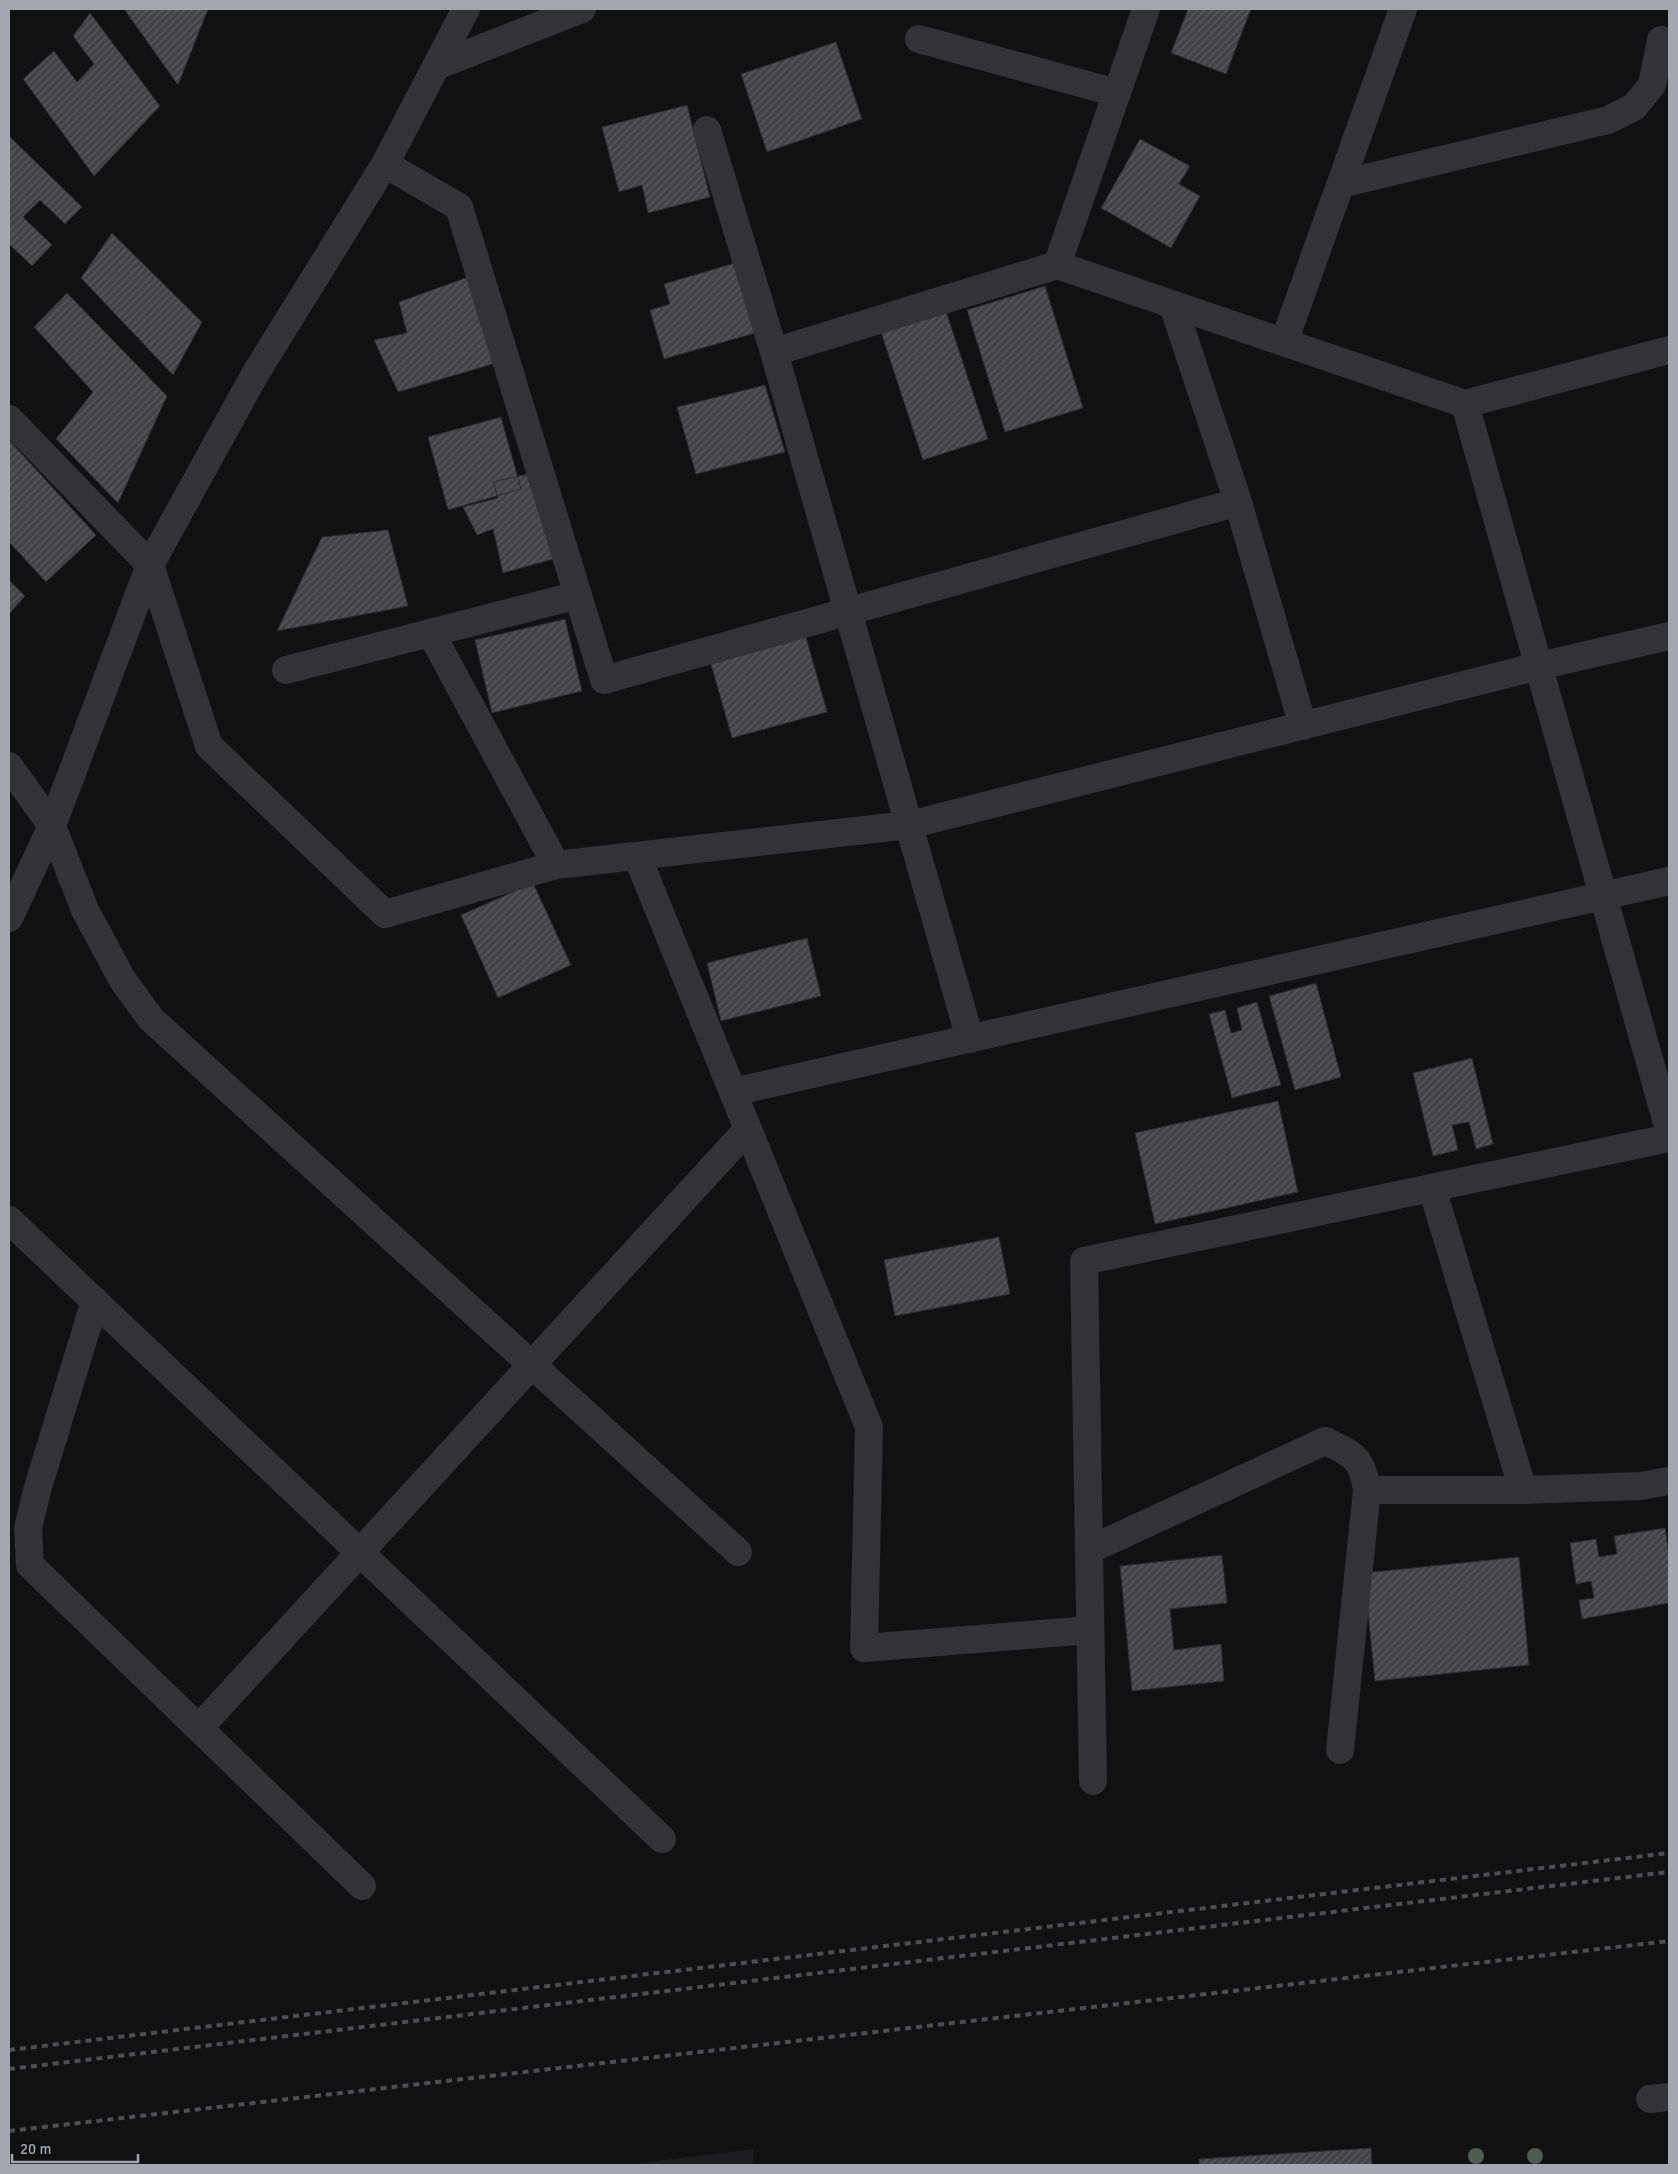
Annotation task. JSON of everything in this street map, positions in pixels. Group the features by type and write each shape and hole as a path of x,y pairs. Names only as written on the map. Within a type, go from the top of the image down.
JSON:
{"street":[{"path":"9,918 52,826 150,565 254,376 385,164 466,9"},
{"path":"436,66 582,9"},
{"path":"1057,265 1146,9"},
{"path":"1284,342 1403,9"},
{"path":"919,39 1117,93"},
{"path":"1341,184 1608,120 1634,107 1652,85 1661,40"},
{"path":"707,130 774,352 970,1039"},
{"path":"385,164 459,207 604,680 1238,502"},
{"path":"774,352 1057,265 1466,404 1669,350"},
{"path":"1173,305 1238,502 1302,726"},
{"path":"1466,404 1669,1130"},
{"path":"9,419 150,565 209,746 385,914 556,865 909,825 1539,666 1669,636"},
{"path":"286,670 578,595"},
{"path":"431,633 556,865"},
{"path":"9,766 52,826 85,910 122,979 151,1019 738,1552"},
{"path":"637,856 870,1427 864,1648 1090,1630"},
{"path":"733,1092 1669,881"},
{"path":"199,1728 748,1129"},
{"path":"1093,1781 1084,1261 1669,1138"},
{"path":"1432,1188 1523,1490"},
{"path":"9,1220 662,1838"},
{"path":"95,1301 41,1478 28,1528 30,1565 362,1886"},
{"path":"1089,1550 1324,1440 1351,1452 1364,1470 1367,1490 1340,1750"},
{"path":"1367,1490 1523,1490 1641,1486 1669,1481"}],"shaded area":[{"path":"754,2149 753,2165 625,2165"}],"building":[{"path":"124,9 208,9 178,85"},
{"path":"1188,9 1251,9 1226,74 1171,53"},
{"path":"90,13 160,106 94,176 23,79 54,51 77,82 94,64 73,36"},
{"path":"836,42 862,119 767,152 741,74"},
{"path":"687,105 710,197 648,213 642,185 619,192 602,127"},
{"path":"9,136 82,207 65,224 40,200 23,217 52,245 32,266 9,244"},
{"path":"1140,139 1190,166 1179,184 1200,196 1171,248 1101,208"},
{"path":"112,233 202,322 173,375 81,278"},
{"path":"735,263 755,333 664,359 650,310 670,304 664,284"},
{"path":"471,276 496,363 398,392 374,340 407,333 399,302"},
{"path":"1045,286 1083,408 1005,432 967,310"},
{"path":"67,293 167,396 118,503 56,439 93,392 34,327"},
{"path":"946,311 988,439 923,460 881,332"},
{"path":"765,385 785,452 696,474 677,407"},
{"path":"501,417 521,489 448,510 428,437"},
{"path":"9,440 96,535 46,582 9,542"},
{"path":"537,472 561,557 503,573 493,529 477,535 463,507 498,498 493,482"},
{"path":"388,530 408,606 277,631 322,537"},
{"path":"9,580 25,596 9,614"},
{"path":"565,619 582,691 492,713 475,640"},
{"path":"806,637 827,712 732,738 711,664"},
{"path":"533,883 571,965 498,998 461,915"},
{"path":"807,938 821,996 721,1021 707,963"},
{"path":"1316,983 1341,1077 1295,1090 1269,996"},
{"path":"1257,1002 1281,1085 1232,1098 1209,1014 1225,1010 1231,1033 1242,1030 1237,1008"},
{"path":"1472,1058 1493,1144 1476,1149 1469,1122 1452,1125 1458,1150 1433,1156 1413,1073"},
{"path":"1278,1101 1298,1192 1155,1224 1135,1133"},
{"path":"999,1237 1010,1294 895,1316 884,1260"},
{"path":"1665,1528 1669,1555 1669,1603 1582,1619 1579,1600 1594,1598 1591,1581 1576,1584 1570,1543 1596,1539 1599,1557 1617,1554 1614,1536"},
{"path":"1222,1555 1227,1603 1170,1609 1174,1650 1221,1644 1224,1681 1132,1691 1120,1566"},
{"path":"1519,1557 1529,1665 1375,1681 1364,1573"},
{"path":"1371,2148 1372,2165 1199,2165 1199,2159"}],"railway":[{"path":"9,2050 1669,1853"},
{"path":"9,2069 1669,1872"},
{"path":"9,2131 1669,1941"}]}
